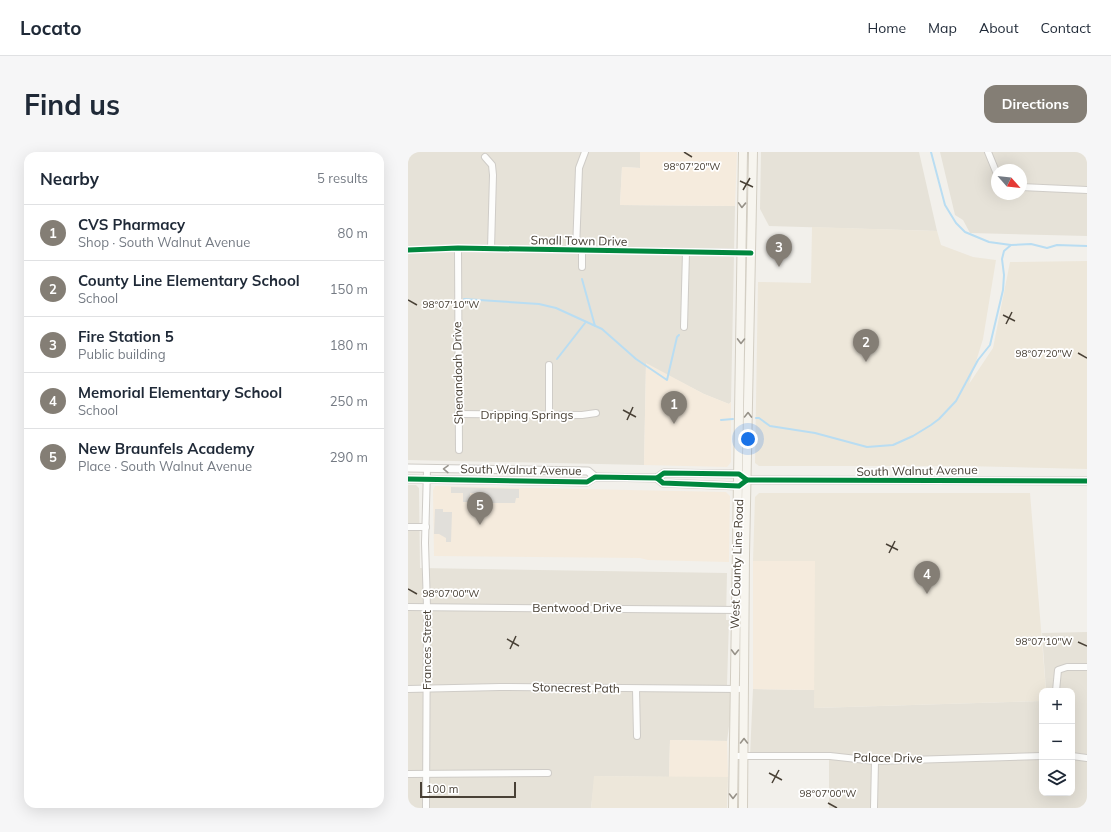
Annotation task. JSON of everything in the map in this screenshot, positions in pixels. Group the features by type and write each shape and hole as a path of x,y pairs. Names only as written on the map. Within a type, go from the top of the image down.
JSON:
{"main road":[{"name":"West County Line Road","path":"733,808 743,152"},
{"name":"West County Line Road","path":"744,808 745,610 753,152"}],"street":[{"path":"579,251 579,168 585,152"},
{"path":"988,152 993,164"},
{"path":"485,157 492,165 493,175 491,249"},
{"path":"1027,187 1087,190"},
{"name":"Small Town Drive","path":"408,250 458,248 751,253"},
{"name":"Shenandoah Drive","path":"458,248 459,450"},
{"name":"Small Town Drive","path":"579,251 582,267"},
{"path":"684,327 686,252"},
{"path":"549,365 549,415"},
{"name":"Dripping Springs","path":"458,414 549,415 596,413"},
{"name":"South Walnut Avenue","path":"408,468 588,471 595,477"},
{"name":"Frances Street","path":"426,808 427,468"},
{"name":"South Walnut Avenue","path":"657,478 664,473 739,474"},
{"path":"739,474 747,480 739,486"},
{"name":"South Walnut Avenue","path":"408,479 587,482 595,477 657,478 663,482 739,486"},
{"name":"South Walnut Avenue","path":"747,480 831,482 972,479 1087,481"},
{"path":"408,527 426,527"},
{"name":"Bentwood Drive","path":"408,607 745,610"},
{"path":"1056,688 1055,679 1058,670 1067,667 1087,667"},
{"name":"Stonecrest Path","path":"408,688 500,687 744,689"},
{"path":"636,689 637,736"},
{"name":"Palace Drive","path":"733,756 830,756 875,761 1039,756"},
{"path":"1075,756 1087,758"},
{"path":"874,808 875,761"},
{"path":"408,774 548,773"}],"shaded area":[{"path":"408,152 640,152 640,168 622,167 620,205 735,206 731,402 729,404 704,394 646,364 644,465 408,460"},
{"path":"640,152 737,152 735,206 620,205 622,167 640,168"},
{"path":"761,152 919,152 937,231 769,226 760,209"},
{"path":"940,152 1087,152 1087,236 970,233 963,220 955,215"},
{"path":"812,227 937,231 941,245 973,257 996,260 983,339 969,384 993,348 1010,262 1087,261 1087,469 963,466 759,466 755,463 758,282 811,283"},
{"path":"646,363 704,394 729,404 731,402 731,462 727,467 644,465"},
{"path":"408,485 416,485 419,488 420,568 727,573 726,620 729,620 727,685 734,689 727,741 670,740 669,777 595,776 591,808 408,808"},
{"path":"435,486 726,492 730,496 729,562 648,560 640,558 434,556 433,490"},
{"path":"451,487 519,489 519,498 516,498 515,503 482,503 482,494 470,493 470,502 463,502 463,493 451,493"},
{"path":"759,493 1030,493 1046,688 1039,688 1039,701 814,708 815,561 753,561 755,497"},
{"path":"435,509 443,509 443,512 452,512 451,542 446,542 446,538 439,534 434,534"},
{"path":"815,560 815,690 753,689 753,561"},
{"path":"1087,632 1087,808 829,808 829,756 750,756 753,689 815,690 815,708 1039,701 1039,796 1075,796 1075,688 1046,688 1042,633"},
{"path":"670,740 727,741 728,777 669,777"},
{"path":"594,776 728,777 727,808 591,808"}],"waterway":[{"path":"931,152 945,205 956,223 965,232 989,242 1011,245 1031,244 1047,248 1057,245 1087,246"},
{"path":"756,418 759,418 770,426 815,433 867,447 893,445 913,436 931,425 939,419 956,401 978,360 990,345 1003,290 1004,275 1002,259 1004,251 1011,245"},
{"path":"582,279 595,326"},
{"path":"464,299 539,304 556,308 602,329 636,359 667,380 677,337 679,335"},
{"path":"557,359 585,323"},
{"path":"721,420 733,419"}],"cycle path":[{"path":"408,250 458,248 751,253"},
{"path":"657,478 664,473 739,474 747,480"},
{"path":"408,479 587,482 595,477 657,478 663,483 739,486 747,480 1087,481"}],"place":[{"name":"Fire Station 5","path":"779,267"},
{"name":"County Line Elementary School","path":"866,362"},
{"name":"CVS Pharmacy","path":"674,424"},
{"name":"New Braunfels Academy","path":"480,525"},
{"name":"Memorial Elementary School","path":"927,594"}]}
